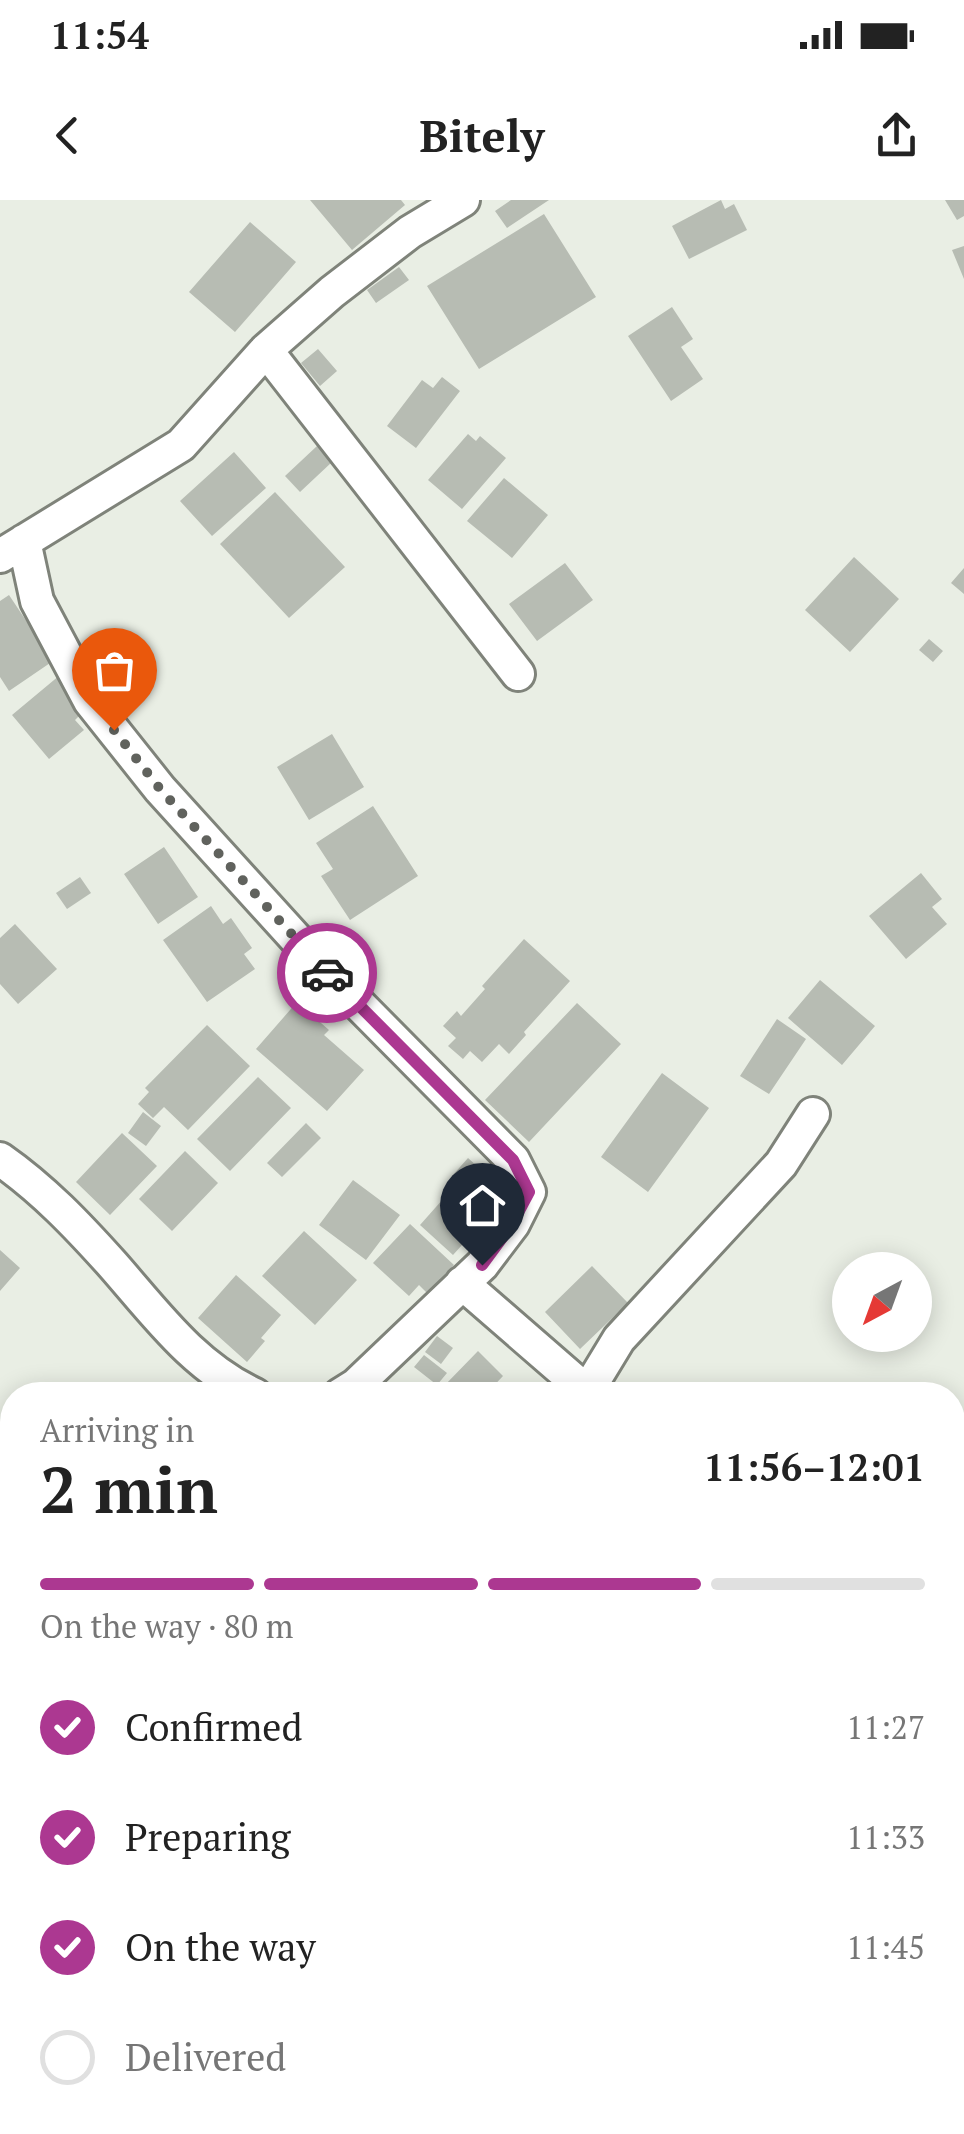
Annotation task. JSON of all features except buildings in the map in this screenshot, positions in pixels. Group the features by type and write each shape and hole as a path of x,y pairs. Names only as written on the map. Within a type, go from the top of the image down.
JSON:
{"street":[{"path":"358,1382 482,1265 529,1192 513,1160 318,962 160,789 90,701 12,549 181,445 266,350 332,292 410,232 463,200"},
{"path":"266,350 518,674"},
{"path":"595,1382 620,1340 781,1164 813,1114"},
{"path":"0,1158 73,1221 191,1353 233,1382"},
{"path":"462,1283 574,1382"}],"way so far":[{"path":"114,730 160,789 327,973"}],"route":[{"path":"327,973 513,1160 529,1192 512,1224 482,1265"}]}
